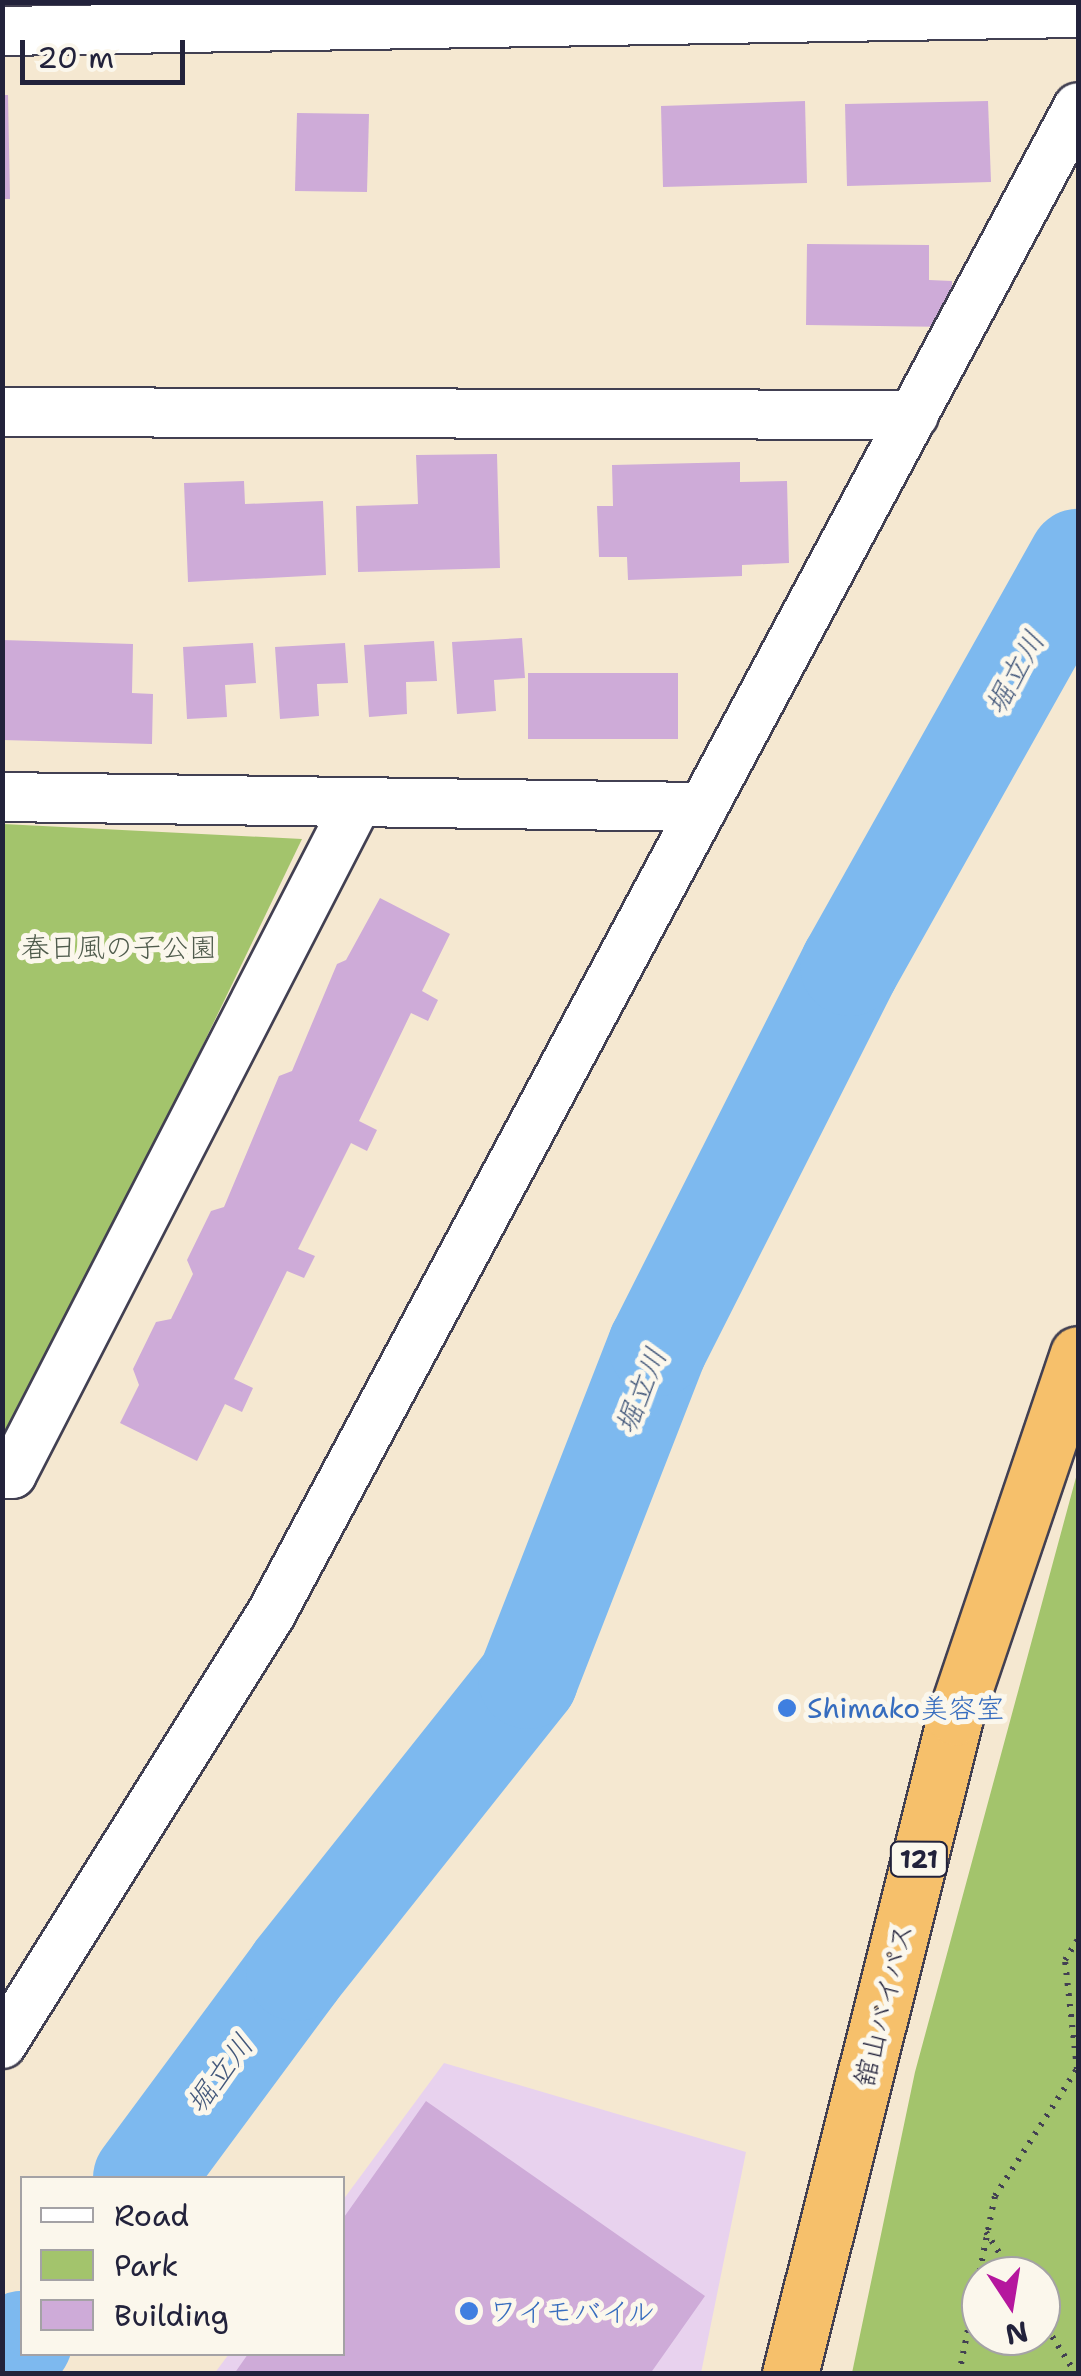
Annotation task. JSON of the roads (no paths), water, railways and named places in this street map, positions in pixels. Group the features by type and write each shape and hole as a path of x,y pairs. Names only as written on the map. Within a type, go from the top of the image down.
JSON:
{"highway":[{"name":"舘山バイパス","path":"790,2374 955,1717 1078,1354"}],"street":[{"path":"2,31 1078,13"},
{"path":"7,2027 272,1614 1078,108"},
{"path":"2,412 914,415"},
{"path":"2,797 703,808"},
{"path":"2,1474 12,1474 357,803"}],"waterway":[{"name":"堀立川","path":"144,2176 296,1971 528,1679 658,1346 850,966 1078,559"},
{"name":"堀立川","path":"2,2368 20,2344"}],"place":[{"name":"Shimako美容室","path":"787,1708"},
{"name":"ワイモバイル","path":"469,2311"}],"park label":[{"name":"春日風の子公園","path":"119,947"}]}
